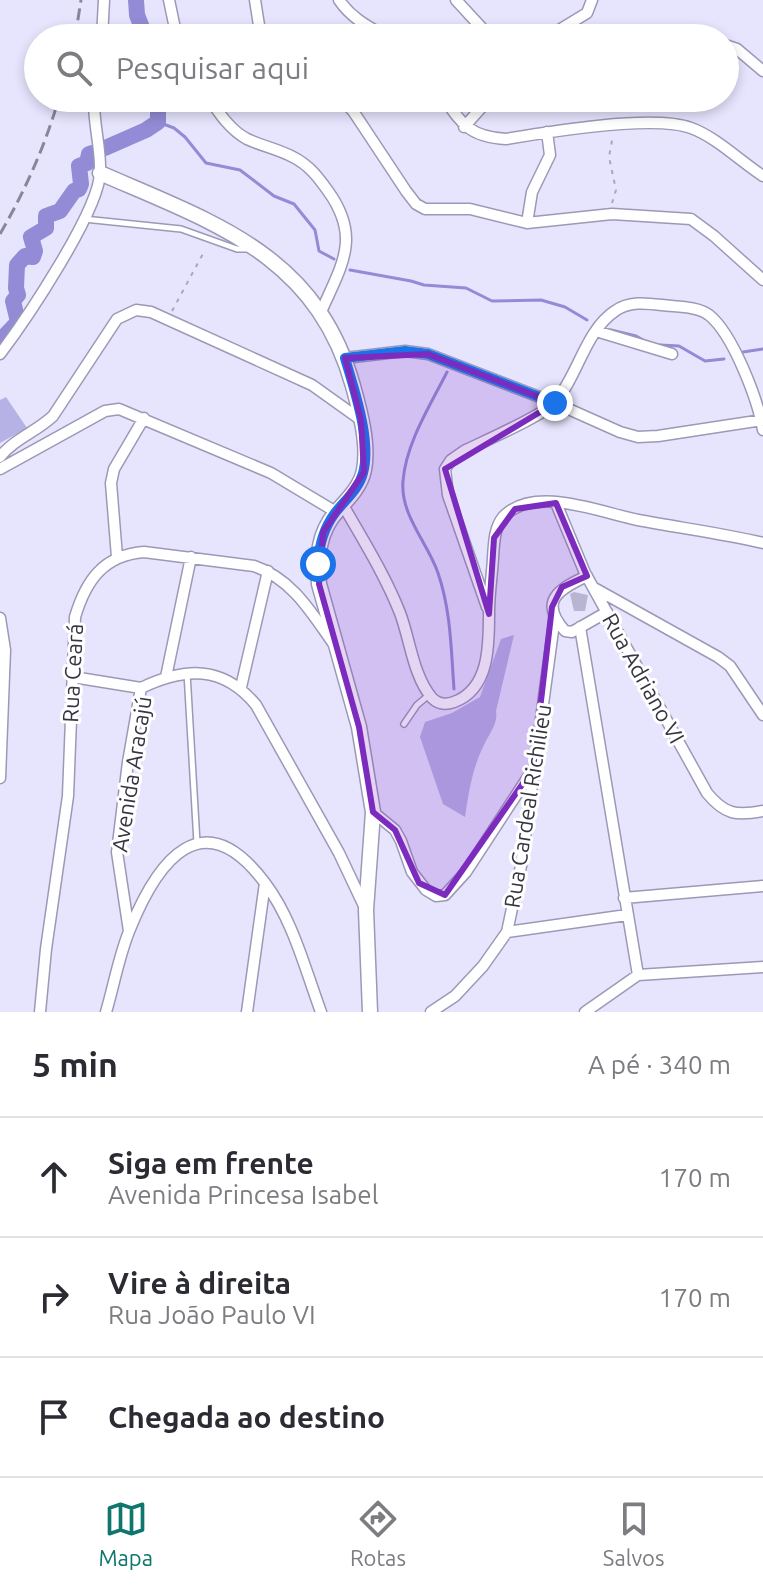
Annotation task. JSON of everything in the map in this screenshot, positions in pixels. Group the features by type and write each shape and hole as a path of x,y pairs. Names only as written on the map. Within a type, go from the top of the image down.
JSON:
{"street":[{"path":"103,24 104,0"},
{"path":"169,0 174,24"},
{"path":"255,0 259,24"},
{"path":"339,0 363,24"},
{"path":"456,0 478,24"},
{"path":"569,24 587,13 592,0"},
{"path":"739,51 763,71"},
{"path":"0,354 35,306 83,219 100,173 95,112"},
{"path":"219,112 245,138 304,163 336,202 348,237 346,253 321,312"},
{"path":"351,112 416,204 425,209 470,209 527,223 612,214 691,219 763,280"},
{"path":"454,112 464,127 489,138 506,139 615,126 654,124 688,127 702,133 763,176"},
{"path":"464,127 477,112"},
{"path":"527,223 532,192 550,155 547,132"},
{"path":"100,173 196,215 257,248 280,265 321,312 345,358 361,420 364,472 357,487 323,532 318,564 319,584 359,727 373,812 366,910 370,1012"},
{"path":"345,358 405,351 428,354 555,403 620,432 638,437 762,423 729,342 707,314 643,303 628,305 614,311 596,331 555,403 451,460 445,469 448,495 489,612"},
{"path":"0,457 16,441 53,416 117,319 136,310 168,319 312,385 361,420"},
{"path":"596,331 672,354"},
{"path":"0,469 105,411 119,409 271,473 340,508 399,611 429,695 436,702 449,704 474,689 486,657 494,538 503,517 531,503 594,506 635,519 763,543"},
{"path":"144,418 114,469 111,483 117,557 144,552 254,566 268,571 291,587 336,648"},
{"name":"Rua Adriano VI","path":"556,503 587,576 707,793 716,804 741,815 763,811"},
{"name":"Rua Ceará","path":"40,1012 65,824 75,617 90,581 117,557"},
{"path":"166,677 191,557"},
{"path":"268,571 241,687 262,714 339,853 366,910"},
{"name":"Rua Cardeal Richilieu","path":"431,1012 455,996 483,966 507,932 521,866 555,616 552,607 562,587 587,576"},
{"path":"594,588 730,666 763,715"},
{"path":"555,616 565,631 572,632 607,612"},
{"path":"0,618 5,650 0,778"},
{"path":"580,627 638,975"},
{"path":"0,637 5,650"},
{"name":"Avenida Aracajú","path":"129,931 117,852 141,688 187,672 227,679 241,687"},
{"path":"73,677 141,688"},
{"path":"373,812 395,830 419,883 436,896 445,895 466,872 533,769"},
{"path":"106,1012 129,931 158,876 175,855 197,843 214,843 230,848 245,859 265,883 287,919 321,1012"},
{"path":"247,1012 265,883"},
{"path":"624,898 763,886"},
{"path":"507,932 627,915"},
{"path":"585,1012 638,975 763,967"}],"lane":[{"path":"83,219 181,229 237,249 257,248"},
{"path":"187,672 197,843"},
{"path":"404,724 417,705 429,695"}],"path":[{"path":"612,214 616,190 609,157 615,126"},
{"path":"168,319 205,250"}],"highlighted area":[{"path":"428,354 555,403 445,469 489,614 494,538 515,509 556,503 587,576 562,587 552,607 533,769 445,895 419,883 395,830 373,812 359,727 319,584 323,532 364,472 361,420 345,358"}],"shaded area":[{"path":"6,397 27,428 0,443 0,400"},
{"path":"514,635 495,723 475,768 465,817 443,804 420,737 425,722 452,713 480,697 501,639"}],"building":[{"path":"570,594 588,595 585,611 574,611"}],"waterway":[{"path":"136,0 141,24"},
{"path":"105,148 158,122 158,112"},
{"path":"158,122 174,128 185,137 206,163 240,170 274,196 294,204 315,230 319,251 334,259"},
{"path":"0,341 18,322 13,301 18,295 17,265 25,256 33,257 35,251 31,237 46,228 46,216 60,211 74,191 79,189 79,166 87,163 92,153"},
{"path":"350,270 424,285 466,288 492,301 541,300 565,307 587,320"},
{"path":"611,330 645,341"},
{"path":"660,345 679,346 705,361 724,359"},
{"path":"743,352 763,349"},
{"path":"447,372 414,439 405,467 403,493 410,517 434,562 446,602 454,689"}],"railway":[{"path":"77,24 81,0"},
{"path":"0,234 34,168 54,112"}],"route":[{"path":"318,564 323,532 357,487 364,472 361,420 345,358 405,351 428,354 555,403"}]}
